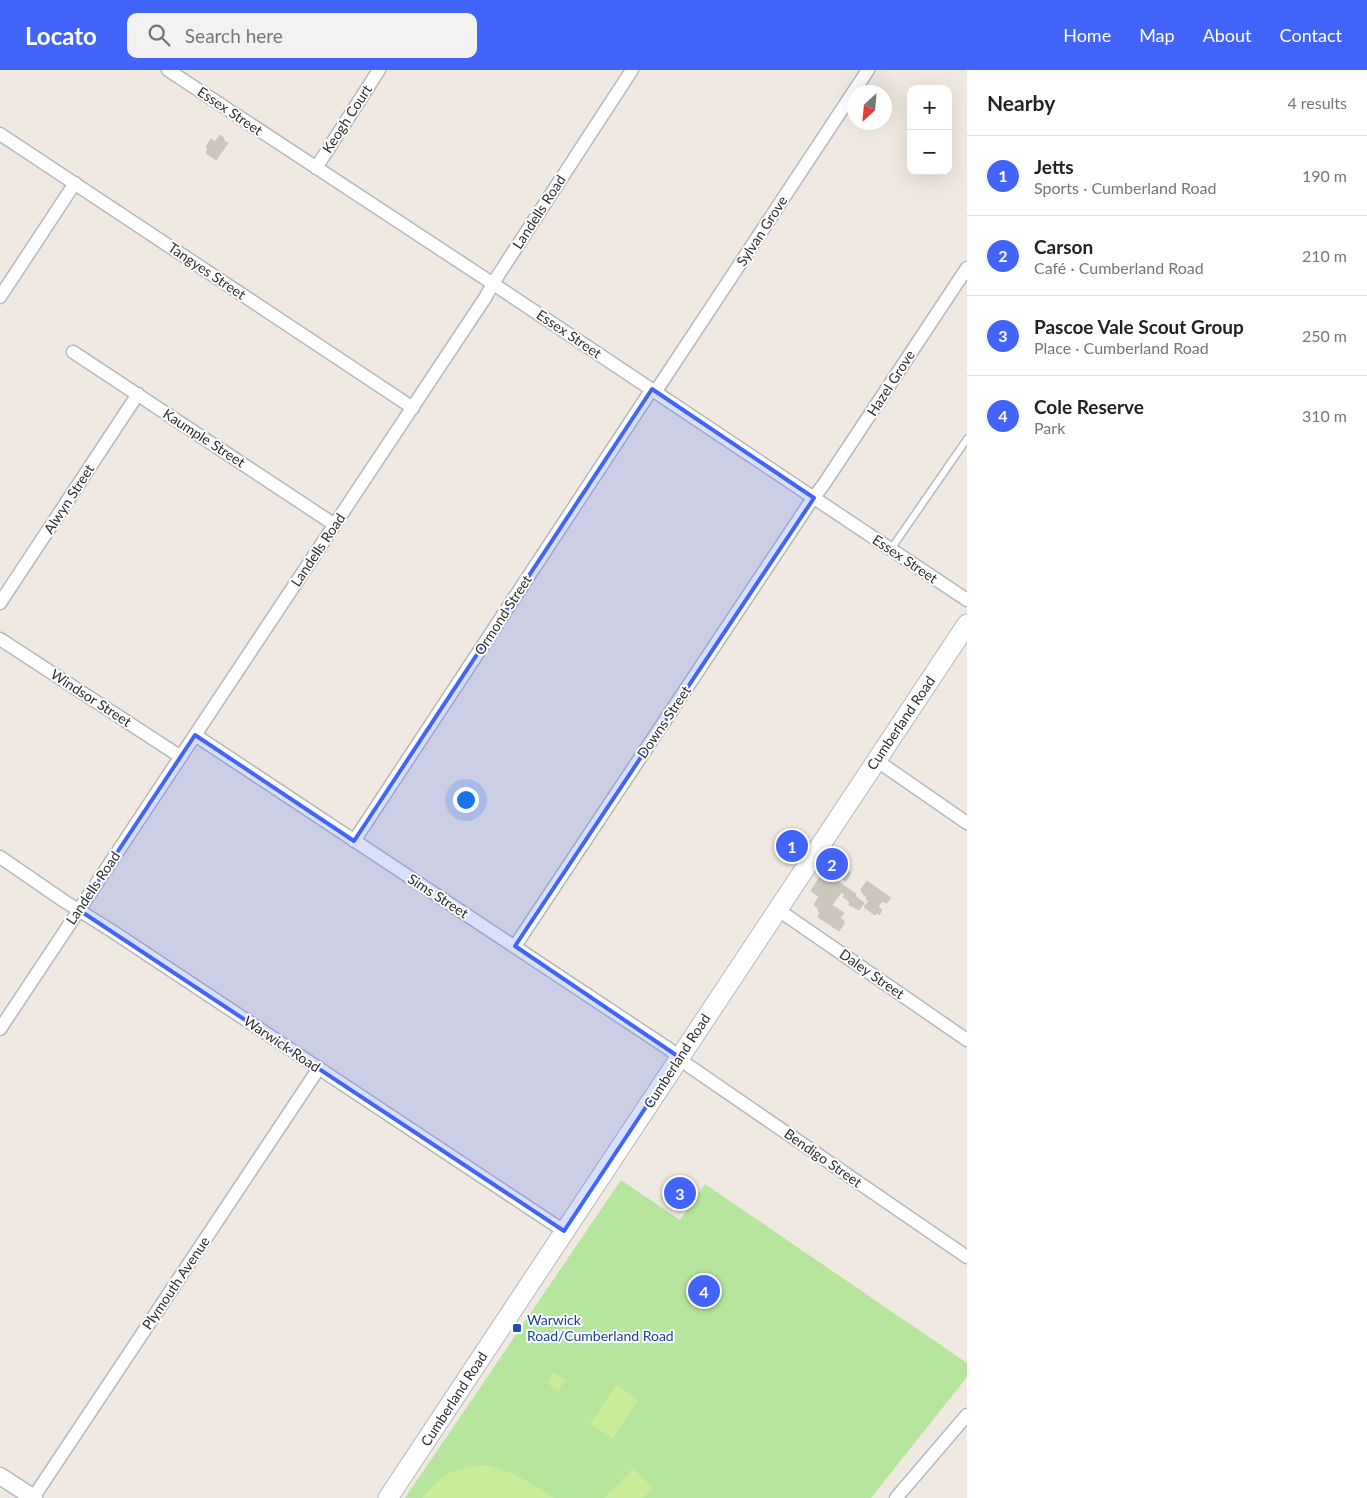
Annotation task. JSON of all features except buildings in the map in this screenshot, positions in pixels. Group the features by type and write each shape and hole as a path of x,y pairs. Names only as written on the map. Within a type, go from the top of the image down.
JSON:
{"main road":[{"name":"Cumberland Road","path":"388,1498 967,624"}],"street":[{"name":"Keogh Court","path":"316,168 379,70"},
{"name":"Landells Road","path":"0,1029 413,408 632,70"},
{"name":"Sylvan Grove","path":"654,390 868,70"},
{"name":"Essex Street","path":"174,72 967,600"},
{"name":"Tangyes Street","path":"0,134 413,408"},
{"path":"0,297 75,183"},
{"name":"Hazel Grove","path":"814,498 967,268"},
{"name":"Kaumple Street","path":"73,352 335,525"},
{"name":"Ormond Street","path":"354,841 654,390"},
{"name":"Alwyn Street","path":"0,603 138,394"},
{"name":"Downs Street","path":"515,946 814,498"},
{"name":"Windsor Street","path":"0,639 181,757"},
{"name":"Sims Street","path":"195,735 515,946 679,1057"},
{"path":"876,760 967,823"},
{"name":"Warwick Road","path":"0,857 564,1231"},
{"name":"Daley Street","path":"777,909 967,1040"},
{"name":"Bendigo Street","path":"679,1057 692,1068 967,1257"},
{"name":"Plymouth Avenue","path":"33,1498 319,1068"},
{"path":"896,1498 967,1416"},
{"path":"0,1476 33,1498"}],"lane":[{"path":"891,548 967,440"}],"highlighted area":[{"path":"652,389 814,498 515,946 679,1057 564,1231 79,910 195,735 354,841"}],"green space":[{"path":"621,1180 680,1220 705,1184 967,1363 967,1377 871,1498 405,1498"},
{"path":"554,1372 565,1380 558,1391 547,1383"},
{"path":"616,1385 638,1400 613,1438 591,1424"},
{"path":"488,1465 522,1479 554,1498 422,1498 444,1476 451,1472"},
{"path":"634,1469 653,1488 643,1498 604,1498"}],"place":[{"name":"Jetts","path":"792,846"},
{"name":"Carson","path":"832,864"},
{"name":"Pascoe Vale Scout Group","path":"680,1193"},
{"name":"Cole Reserve","path":"704,1291"},
{"name":"Warwick Road/Cumberland Road","path":"517,1328"}]}
